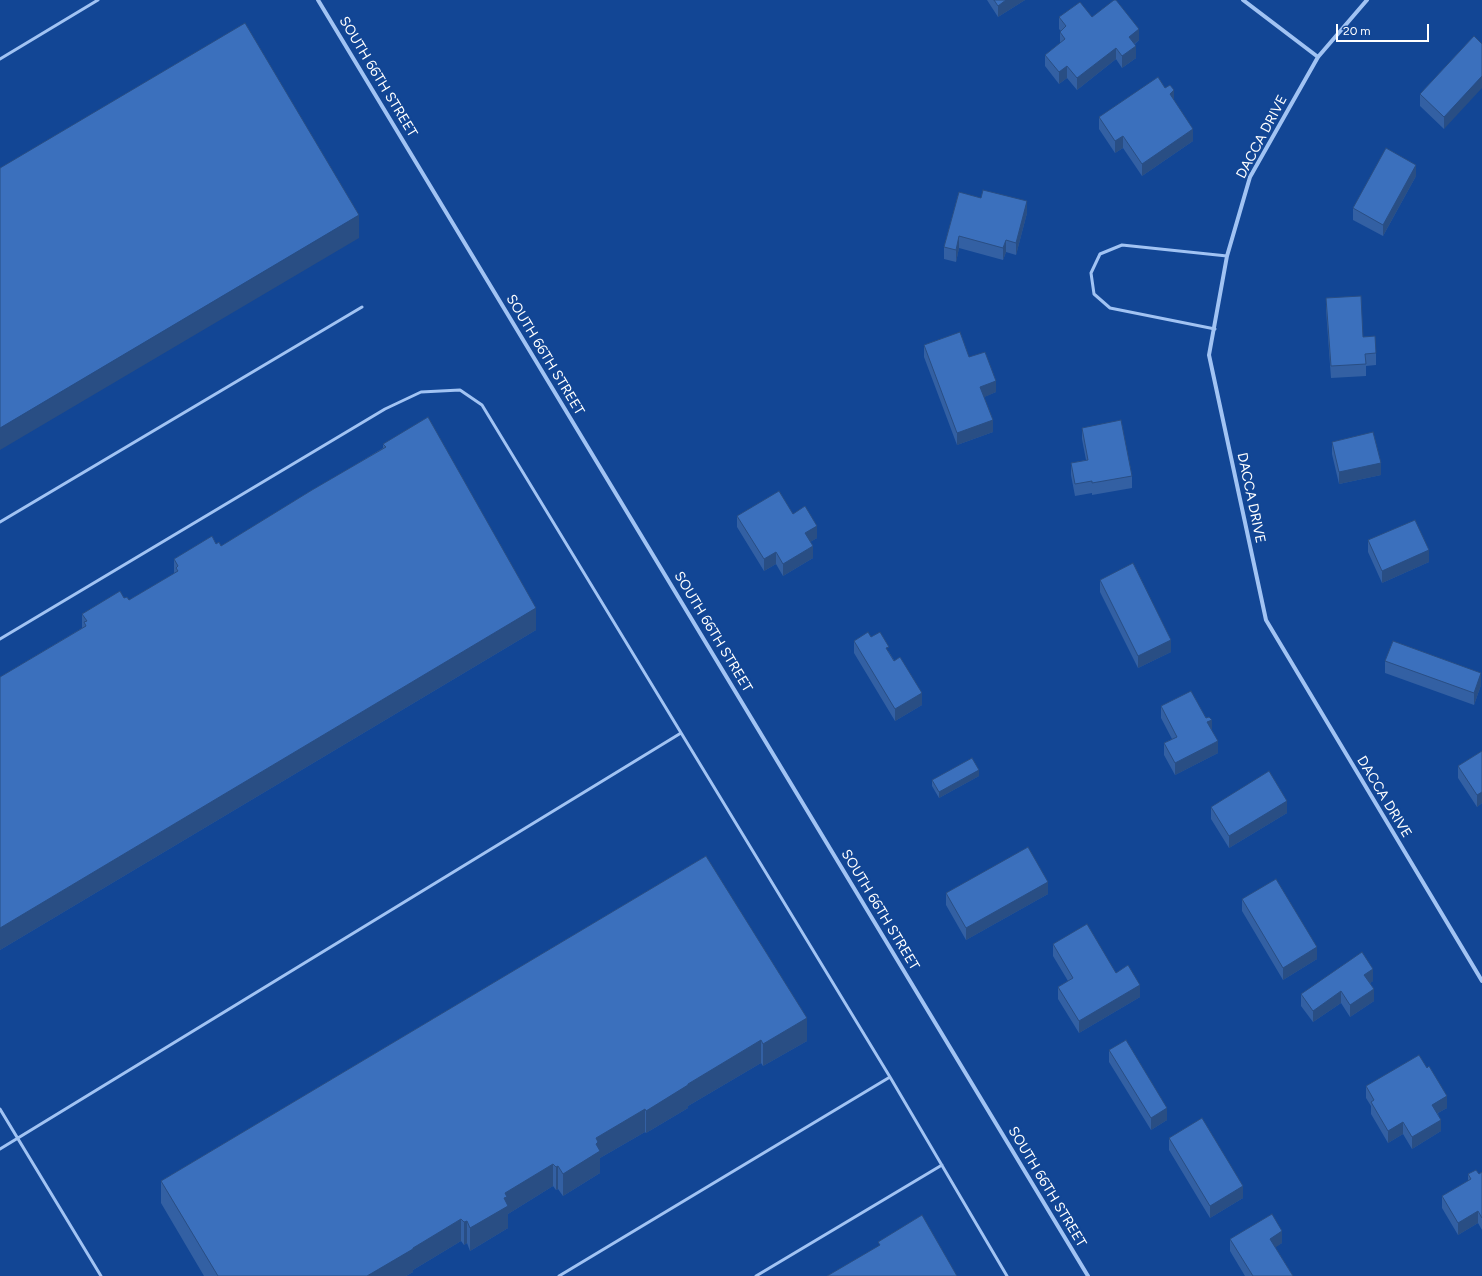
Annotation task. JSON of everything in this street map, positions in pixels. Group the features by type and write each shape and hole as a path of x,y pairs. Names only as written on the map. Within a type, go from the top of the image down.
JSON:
{"street":[{"name":"SOUTH 66TH STREET","path":"318,0 1088,1276"},
{"path":"1243,0 1318,57"},
{"name":"DACCA DRIVE","path":"1367,0 1318,57 1250,177 1226,256 1215,329 1209,355 1266,620 1482,981"}],"lane":[{"path":"0,58 98,0"},
{"path":"1215,329 1110,308 1094,294 1091,273 1100,254 1122,245 1226,256"},
{"path":"0,522 362,306"},
{"path":"0,638 385,409 421,392 460,390 482,405 890,1078 1007,1276"},
{"path":"0,1149 681,733"},
{"path":"559,1276 890,1078"},
{"path":"0,1109 101,1276"},
{"path":"756,1276 942,1165"}],"building":[{"path":"994,0 1006,0 998,6"},
{"path":"1116,0 1139,29 1129,37 1136,46 1122,56 1116,48 1077,78 1067,66 1059,72 1045,55 1065,39 1060,32 1066,26 1059,17 1080,2 1092,17"},
{"path":"245,23 359,215 0,428 0,168"},
{"path":"1474,36 1482,44 1482,76 1444,117 1420,94"},
{"path":"1158,77 1165,88 1170,85 1174,90 1170,94 1193,129 1142,164 1123,136 1115,141 1099,117"},
{"path":"1386,148 1416,165 1383,225 1353,208"},
{"path":"983,190 1027,201 1016,243 1006,240 1003,248 959,236 956,250 944,247 959,192 981,198"},
{"path":"1361,296 1363,337 1375,336 1376,353 1365,354 1366,364 1331,366 1326,298"},
{"path":"960,332 969,357 985,352 996,381 980,387 993,420 957,433 924,345"},
{"path":"428,417 536,608 0,928 0,677 86,626 84,622 87,621 82,614 120,591 124,598 127,597 129,600 178,571 176,568 178,566 174,559 212,536 216,544 219,542 221,546 312,490 386,447 383,444"},
{"path":"1121,420 1132,476 1092,483 1092,481 1075,484 1071,463 1088,460 1082,428"},
{"path":"1373,432 1381,463 1339,472 1332,442"},
{"path":"779,491 793,514 805,506 817,526 805,533 813,546 783,564 776,552 764,559 737,516"},
{"path":"1415,520 1429,550 1382,571 1368,540"},
{"path":"1133,563 1171,640 1138,656 1100,580"},
{"path":"868,632 871,637 880,632 889,647 886,648 894,661 900,657 922,693 895,709 854,641"},
{"path":"1393,641 1481,673 1474,693 1385,661"},
{"path":"1191,691 1206,718 1209,717 1212,720 1207,722 1218,741 1175,763 1164,743 1177,737 1161,706"},
{"path":"1482,751 1482,792 1477,795 1458,766"},
{"path":"972,758 979,770 939,792 932,780"},
{"path":"1269,771 1287,801 1229,836 1211,807"},
{"path":"1028,847 1048,882 966,928 946,893"},
{"path":"706,856 807,1018 763,1044 761,1040 646,1111 645,1109 596,1138 598,1142 596,1144 600,1151 563,1174 558,1166 556,1167 553,1164 505,1193 507,1197 504,1198 508,1206 470,1228 467,1221 464,1222 461,1219 367,1276 218,1276 161,1181"},
{"path":"1276,879 1317,947 1283,968 1242,899"},
{"path":"1087,924 1116,973 1128,965 1140,985 1079,1021 1058,987 1073,978 1053,944"},
{"path":"1362,952 1373,969 1364,975 1374,989 1350,1005 1341,991 1313,1011 1301,994"},
{"path":"1126,1040 1167,1108 1151,1118 1109,1050"},
{"path":"1419,1055 1427,1068 1429,1066 1447,1096 1432,1105 1441,1120 1412,1137 1403,1122 1388,1131 1371,1102 1374,1100 1366,1086"},
{"path":"1202,1118 1243,1186 1210,1206 1169,1138"},
{"path":"1476,1170 1479,1174 1482,1172 1482,1218 1478,1211 1458,1223 1442,1196 1471,1179 1468,1174"},
{"path":"1272,1214 1282,1231 1270,1239 1293,1276 1253,1276 1230,1239"},
{"path":"922,1215 957,1276 827,1276 880,1245 878,1242"}]}
